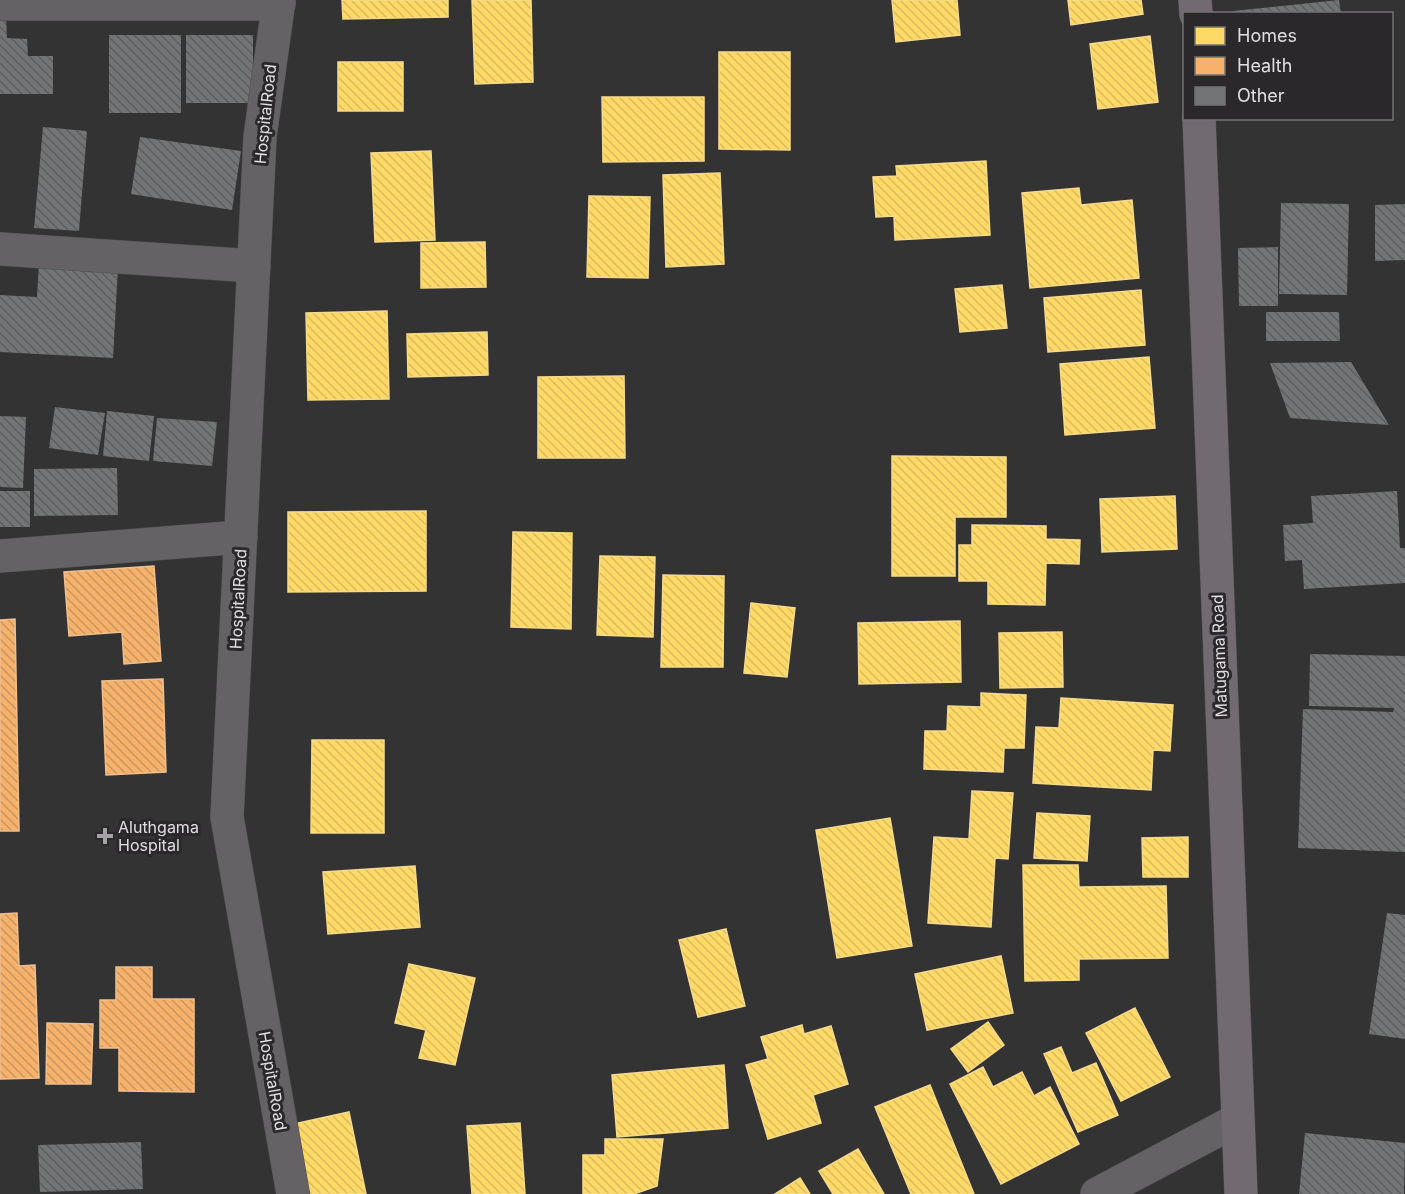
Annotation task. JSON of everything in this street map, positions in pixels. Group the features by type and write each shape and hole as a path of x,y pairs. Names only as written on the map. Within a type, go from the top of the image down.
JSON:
{"main road":[{"name":"Matugama Road","path":"1199,120 1241,1194"}],"street":[{"path":"0,4 279,2"},
{"name":"HospitalRoad","path":"279,2 260,137 227,817 293,1194"},
{"path":"0,249 254,266"},
{"path":"0,556 241,537"},
{"path":"1097,1194 1237,1120"}],"building: Homes":[{"path":"342,0 448,0 448,17 343,19"},
{"path":"472,0 531,0 533,82 475,84"},
{"path":"892,0 957,0 960,35 896,42"},
{"path":"1068,0 1141,0 1143,14 1071,25"},
{"path":"1150,36 1158,102 1098,109 1090,44"},
{"path":"719,52 790,52 790,150 719,149"},
{"path":"338,62 403,62 403,111 338,111"},
{"path":"602,97 704,97 704,161 603,162"},
{"path":"431,151 435,240 375,242 371,153"},
{"path":"986,161 990,235 895,240 894,216 876,217 873,177 897,176 896,166"},
{"path":"720,173 724,264 666,267 663,175"},
{"path":"1079,188 1081,205 1132,200 1139,278 1030,288 1022,193"},
{"path":"589,196 650,197 648,278 587,277"},
{"path":"485,242 486,287 421,288 421,243"},
{"path":"1002,285 1007,328 960,332 955,289"},
{"path":"1141,290 1145,345 1048,352 1044,298"},
{"path":"387,311 389,399 308,400 306,313"},
{"path":"487,332 488,375 408,377 407,334"},
{"path":"1149,357 1155,428 1065,435 1060,364"},
{"path":"624,376 625,458 538,458 538,377"},
{"path":"892,456 1006,457 1006,517 955,517 955,576 892,576"},
{"path":"1175,496 1177,549 1102,552 1100,499"},
{"path":"426,511 426,591 288,592 288,512"},
{"path":"972,525 1046,526 1046,539 1080,540 1079,564 1046,563 1045,605 988,604 988,581 959,581 959,545 972,545"},
{"path":"513,532 572,533 571,629 511,627"},
{"path":"600,556 655,557 653,637 597,635"},
{"path":"663,575 724,576 723,667 661,667"},
{"path":"751,603 795,608 787,677 744,673"},
{"path":"960,621 961,682 859,684 858,623"},
{"path":"1062,632 1063,687 1000,688 999,633"},
{"path":"981,693 1026,695 1024,748 1004,748 1003,772 924,769 925,731 947,731 948,706 981,707"},
{"path":"1061,698 1173,705 1170,751 1153,750 1151,790 1033,783 1036,727 1059,728"},
{"path":"312,740 384,740 384,833 311,833"},
{"path":"972,791 1013,793 1008,859 995,858 991,927 928,923 934,837 969,839"},
{"path":"1037,813 1090,816 1087,861 1034,858"},
{"path":"890,818 912,946 837,958 816,830"},
{"path":"1188,837 1188,877 1143,877 1142,838"},
{"path":"1023,865 1078,865 1079,887 1166,886 1168,958 1079,959 1079,980 1025,981"},
{"path":"415,866 420,927 328,934 323,872"},
{"path":"726,929 745,1006 698,1017 679,940"},
{"path":"1001,956 1013,1013 927,1030 915,974"},
{"path":"409,964 475,978 455,1065 419,1058 426,1030 395,1023"},
{"path":"1135,1008 1170,1077 1121,1101 1086,1033"},
{"path":"988,1022 1004,1045 968,1072 951,1049"},
{"path":"802,1025 804,1034 831,1026 848,1084 813,1095 821,1123 768,1139 746,1065 768,1059 761,1037"},
{"path":"1061,1047 1072,1073 1096,1063 1118,1115 1078,1132 1044,1054"},
{"path":"724,1065 728,1128 617,1137 612,1075"},
{"path":"983,1067 993,1087 1022,1072 1034,1096 1050,1087 1079,1144 1001,1184 950,1084"},
{"path":"930,1085 974,1194 911,1194 875,1107"},
{"path":"349,1112 366,1194 303,1194 289,1125"},
{"path":"520,1123 525,1194 472,1194 467,1126"},
{"path":"605,1139 663,1139 657,1186 634,1194 583,1194 583,1155 605,1155"},
{"path":"858,1149 884,1194 833,1194 819,1171"},
{"path":"800,1178 810,1194 775,1194"}],"building: Health":[{"path":"154,566 161,661 124,664 122,632 69,636 64,572"},
{"path":"15,619 19,831 0,831 0,620"},
{"path":"163,679 166,772 106,775 102,681"},
{"path":"17,913 19,966 35,965 39,1078 0,1079 0,914"},
{"path":"116,967 152,967 152,999 194,999 194,1092 119,1091 119,1048 100,1048 100,1000 116,1000"},
{"path":"47,1023 93,1024 91,1084 46,1084"}],"building: Other":[{"path":"1339,0 1341,12 1233,12"},
{"path":"0,18 6,18 7,38 27,39 28,56 53,56 53,94 0,94"},
{"path":"109,35 181,35 181,113 109,113"},
{"path":"186,35 253,35 253,103 186,103"},
{"path":"43,127 87,131 79,231 34,228"},
{"path":"140,137 241,151 232,210 131,194"},
{"path":"1281,203 1349,204 1347,295 1279,294"},
{"path":"1405,204 1405,260 1375,261 1375,205"},
{"path":"1278,247 1278,306 1239,306 1238,248"},
{"path":"39,263 118,267 113,358 0,352 0,295 37,297"},
{"path":"1266,312 1339,312 1340,341 1266,341"},
{"path":"1351,362 1389,425 1290,418 1270,363"},
{"path":"55,407 105,413 98,455 49,448"},
{"path":"107,411 154,416 149,461 103,456"},
{"path":"0,416 26,417 23,488 0,487"},
{"path":"157,418 217,422 212,466 153,461"},
{"path":"117,468 118,515 34,516 34,469"},
{"path":"0,491 30,491 30,527 0,527"},
{"path":"1397,491 1400,548 1405,548 1405,583 1304,589 1302,560 1285,561 1283,525 1313,523 1311,496"},
{"path":"1310,654 1405,656 1405,852 1298,848 1303,709 1393,712 1394,708 1309,706"},
{"path":"1387,913 1405,915 1405,1039 1369,1034"},
{"path":"1305,1133 1405,1143 1404,1194 1299,1194"},
{"path":"141,1142 143,1189 40,1192 38,1145"}],"place":[{"name":"Aluthgama Hospital","path":"105,836"}]}
